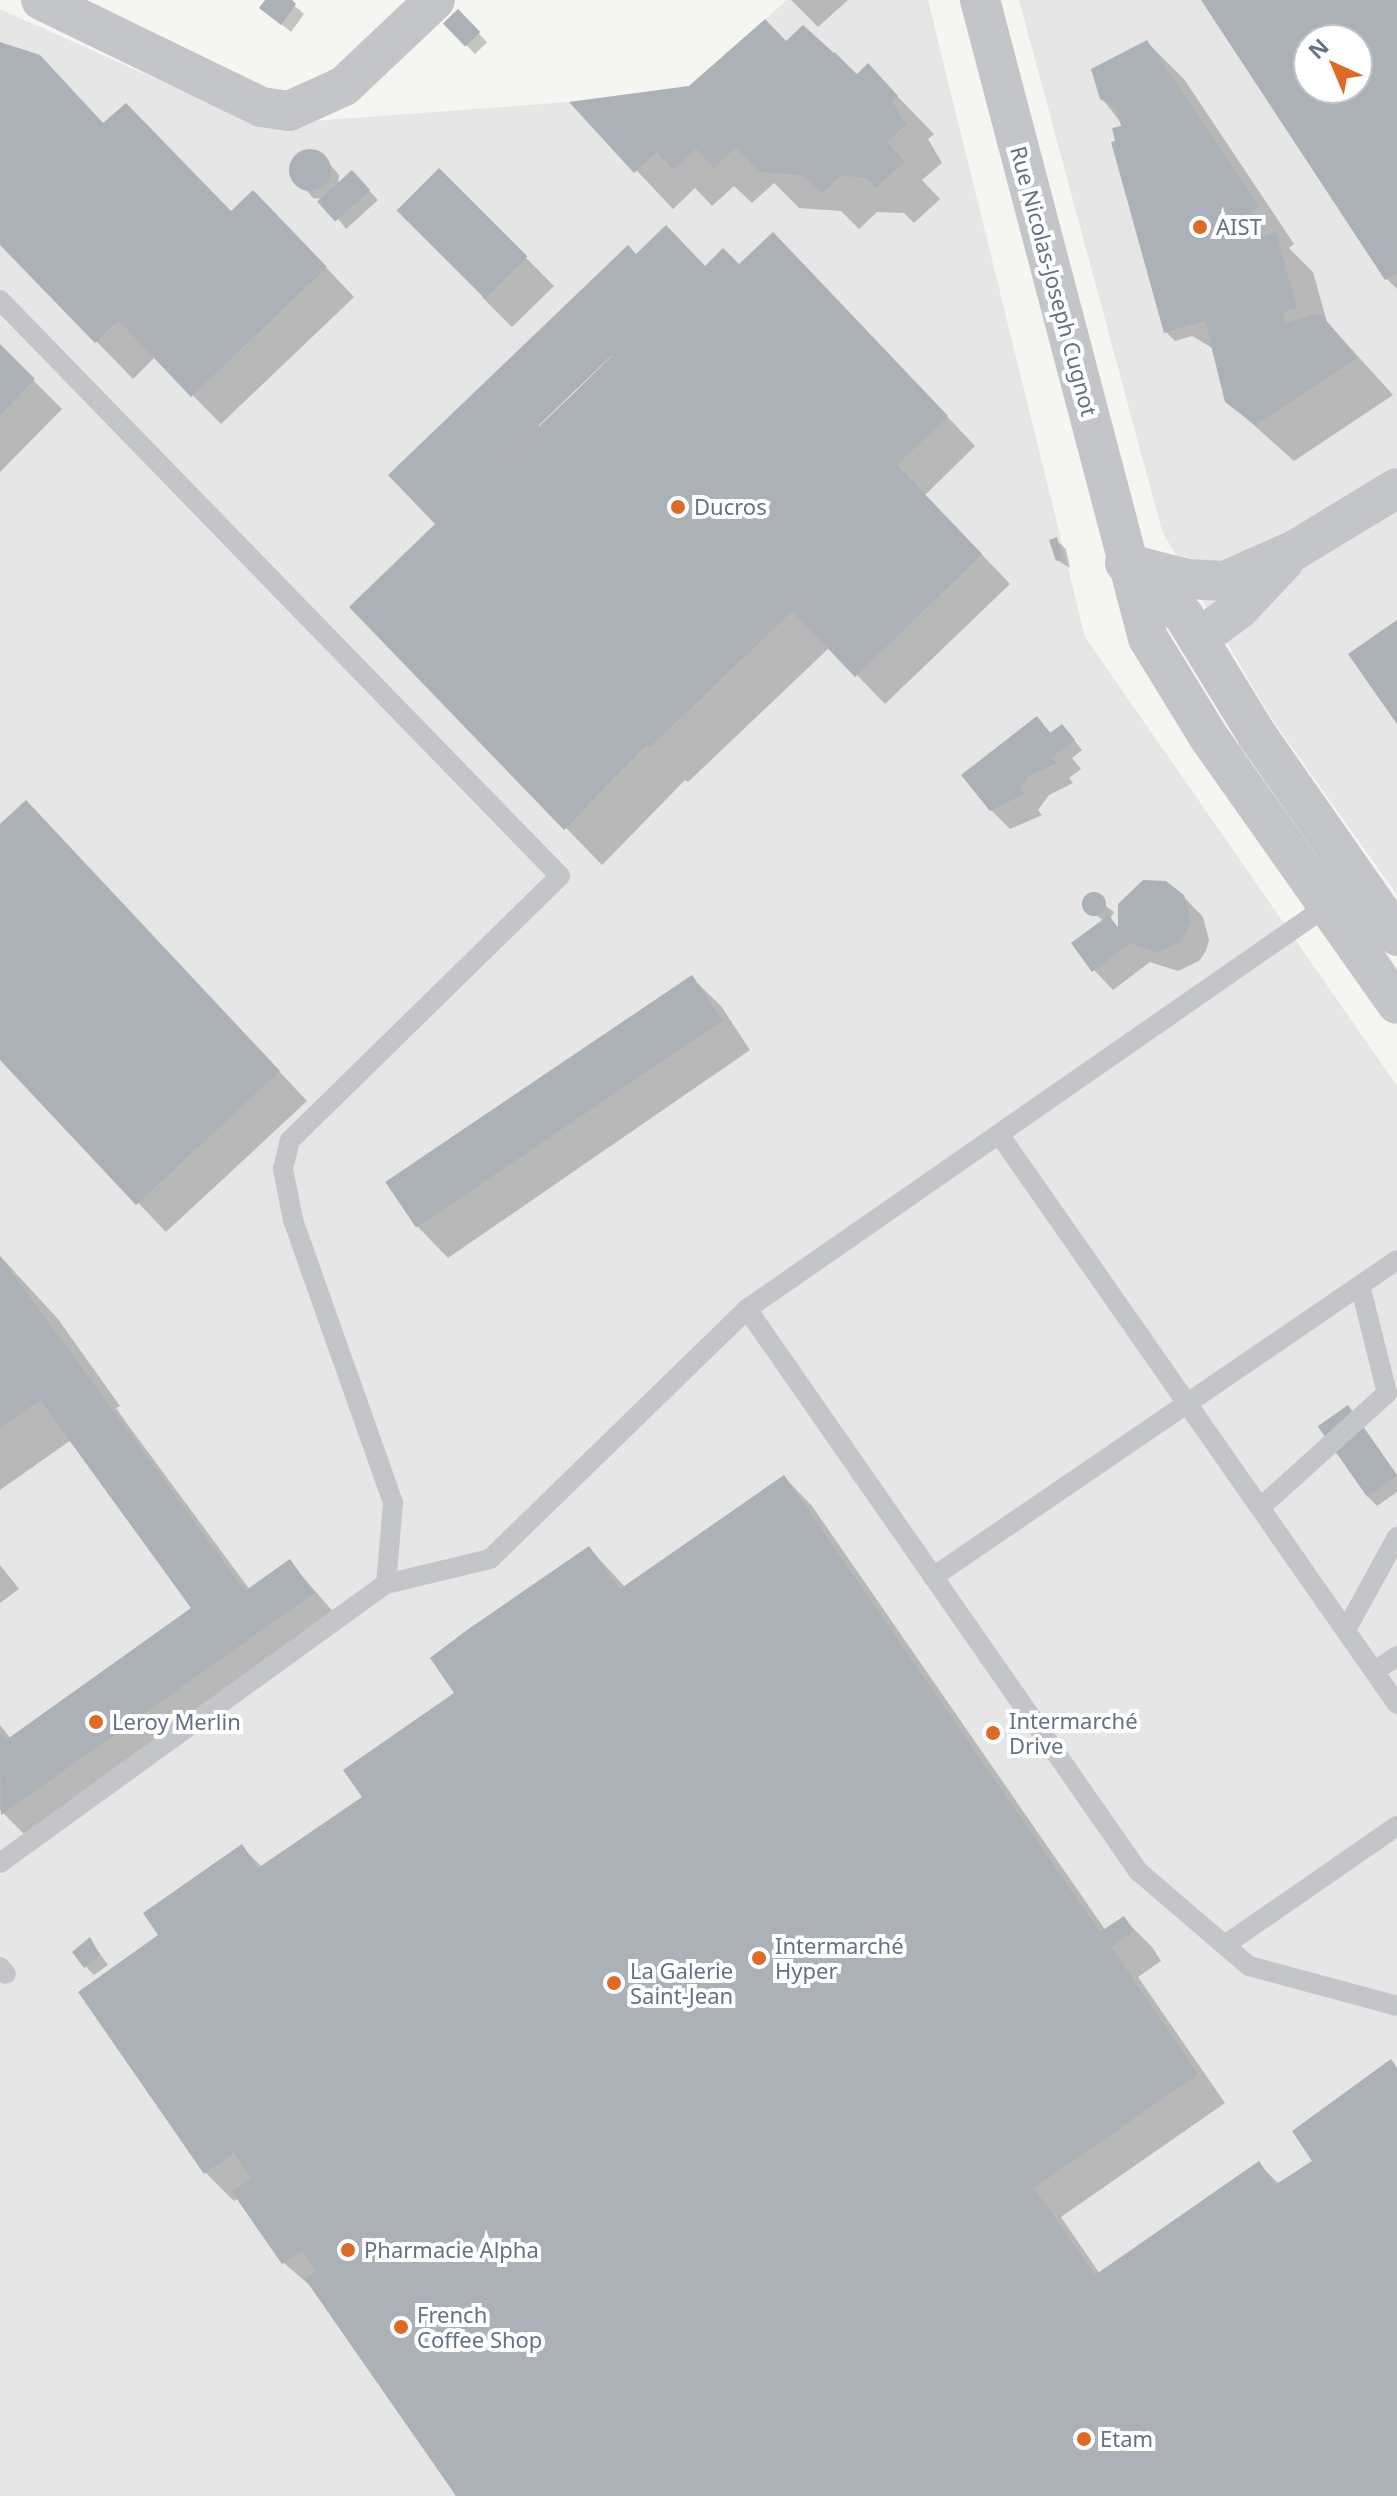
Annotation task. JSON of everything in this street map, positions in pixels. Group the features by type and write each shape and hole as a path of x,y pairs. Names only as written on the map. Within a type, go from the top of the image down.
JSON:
{"street":[{"path":"41,0 261,107 289,111 344,86 435,0"},
{"name":"Rue Nicolas-Joseph Cugnot","path":"980,0 1125,563 1148,638 1210,739 1397,1004"},
{"path":"1125,563 1187,579 1225,581 1295,550 1397,488"},
{"path":"1198,639 1239,609 1295,550"},
{"path":"1125,563 1184,616 1397,936"}],"lane":[{"path":"0,300 560,876 290,1140 283,1169 293,1220 393,1503 386,1584"},
{"path":"0,1863 386,1584 490,1559 747,1309 1360,883"},
{"path":"999,1134 1189,1401 1397,1704"},
{"path":"933,1577 1397,1260"},
{"path":"1261,1507 1387,1393 1360,1285"},
{"path":"747,1309 1138,1871 1249,1966 1397,2006"},
{"path":"1346,1630 1397,1537"},
{"path":"1375,1671 1397,1656"},
{"path":"1225,1945 1397,1826"}],"shaded area":[{"path":"787,0 928,0 1085,637 1397,1086 1397,2496 0,2496 0,9 259,125 569,102 689,86"},
{"path":"1019,0 1397,0 1397,895 1271,718 1162,531"}],"building":[{"path":"265,0 292,0 296,4 281,25 259,8"},
{"path":"1201,0 1397,0 1397,273 1385,280"},
{"path":"458,9 480,32 465,47 443,24"},
{"path":"765,19 786,41 803,25 857,74 868,63 898,96 892,101 906,125 887,142 905,161 876,188 866,177 840,176 821,194 803,175 759,172 736,147 714,168 696,149 674,170 657,152 634,173 569,102 689,86"},
{"name":"AIST","path":"1147,40 1259,206 1251,211 1263,236 1276,232 1297,308 1283,312 1286,323 1320,313 1357,358 1255,425 1225,402 1205,321 1164,333 1111,142 1115,141 1112,128 1121,126 1116,108 1100,99 1091,69"},
{"path":"0,42 40,55 103,123 126,103 231,211 253,190 327,267 191,397 118,320 95,343 0,245"},
{"path":"310,149 325,155 331,170 325,185 310,191 295,185 289,170 295,155"},
{"path":"439,168 527,256 485,299 397,210"},
{"path":"352,170 370,190 335,222 317,201"},
{"path":"666,225 705,266 723,248 739,264 773,232 948,416 897,465 982,554 855,677 793,612 809,595 650,747 647,744 564,830 349,607 435,524 388,475 628,245 636,254","holes":["633,335 573,394 510,454"]},
{"path":"0,344 35,379 0,415"},
{"path":"1057,537 1062,559 1056,561 1049,540"},
{"path":"1397,620 1397,724 1348,654"},
{"path":"1037,716 1050,733 1062,724 1075,740 1051,758 1056,763 1029,776 1020,789 1024,794 990,811 961,775"},
{"path":"26,800 280,1071 136,1205 0,1060 0,824"},
{"path":"1143,880 1166,881 1184,895 1191,919 1187,931 1180,942 1157,953 1130,943 1092,972 1071,943 1109,915 1118,928 1118,904"},
{"path":"1094,892 1102,896 1106,904 1102,912 1094,916 1086,912 1082,904 1086,896"},
{"path":"692,975 723,1021 416,1227 385,1182"},
{"path":"0,1256 245,1591 290,1559 314,1593 1,1815 0,1732 6,1740 191,1608 40,1400 0,1428"},
{"path":"1348,1405 1397,1475 1367,1497 1318,1426"},
{"name":"La Galerie Saint-Jean","path":"784,1475 1100,1932 1124,1916 1134,1931 1111,1947 1198,2074 1034,2188 1095,2275 1259,2161 1275,2185 1312,2161 1292,2131 1391,2059 1397,2068 1397,2496 456,2496 305,2279 316,2271 302,2251 282,2264 232,2192 251,2178 234,2153 204,2174 78,1992 158,1935 143,1913 242,1844 258,1868 362,1797 343,1770 454,1693 430,1658 467,1630 589,1546 620,1589"},
{"path":"90,1937 100,1955 84,1968 72,1952"}],"place":[{"name":"AIST","path":"1200,227"},
{"name":"Ducros","path":"678,507"},
{"name":"Leroy Merlin","path":"96,1722"},
{"name":"Intermarché Drive","path":"993,1733"},
{"name":"Intermarché Hyper","path":"759,1958"},
{"name":"La Galerie Saint-Jean","path":"614,1983"},
{"name":"Pharmacie Alpha","path":"348,2250"},
{"name":"French Coffee Shop","path":"401,2327"},
{"name":"Etam","path":"1084,2439"}]}
